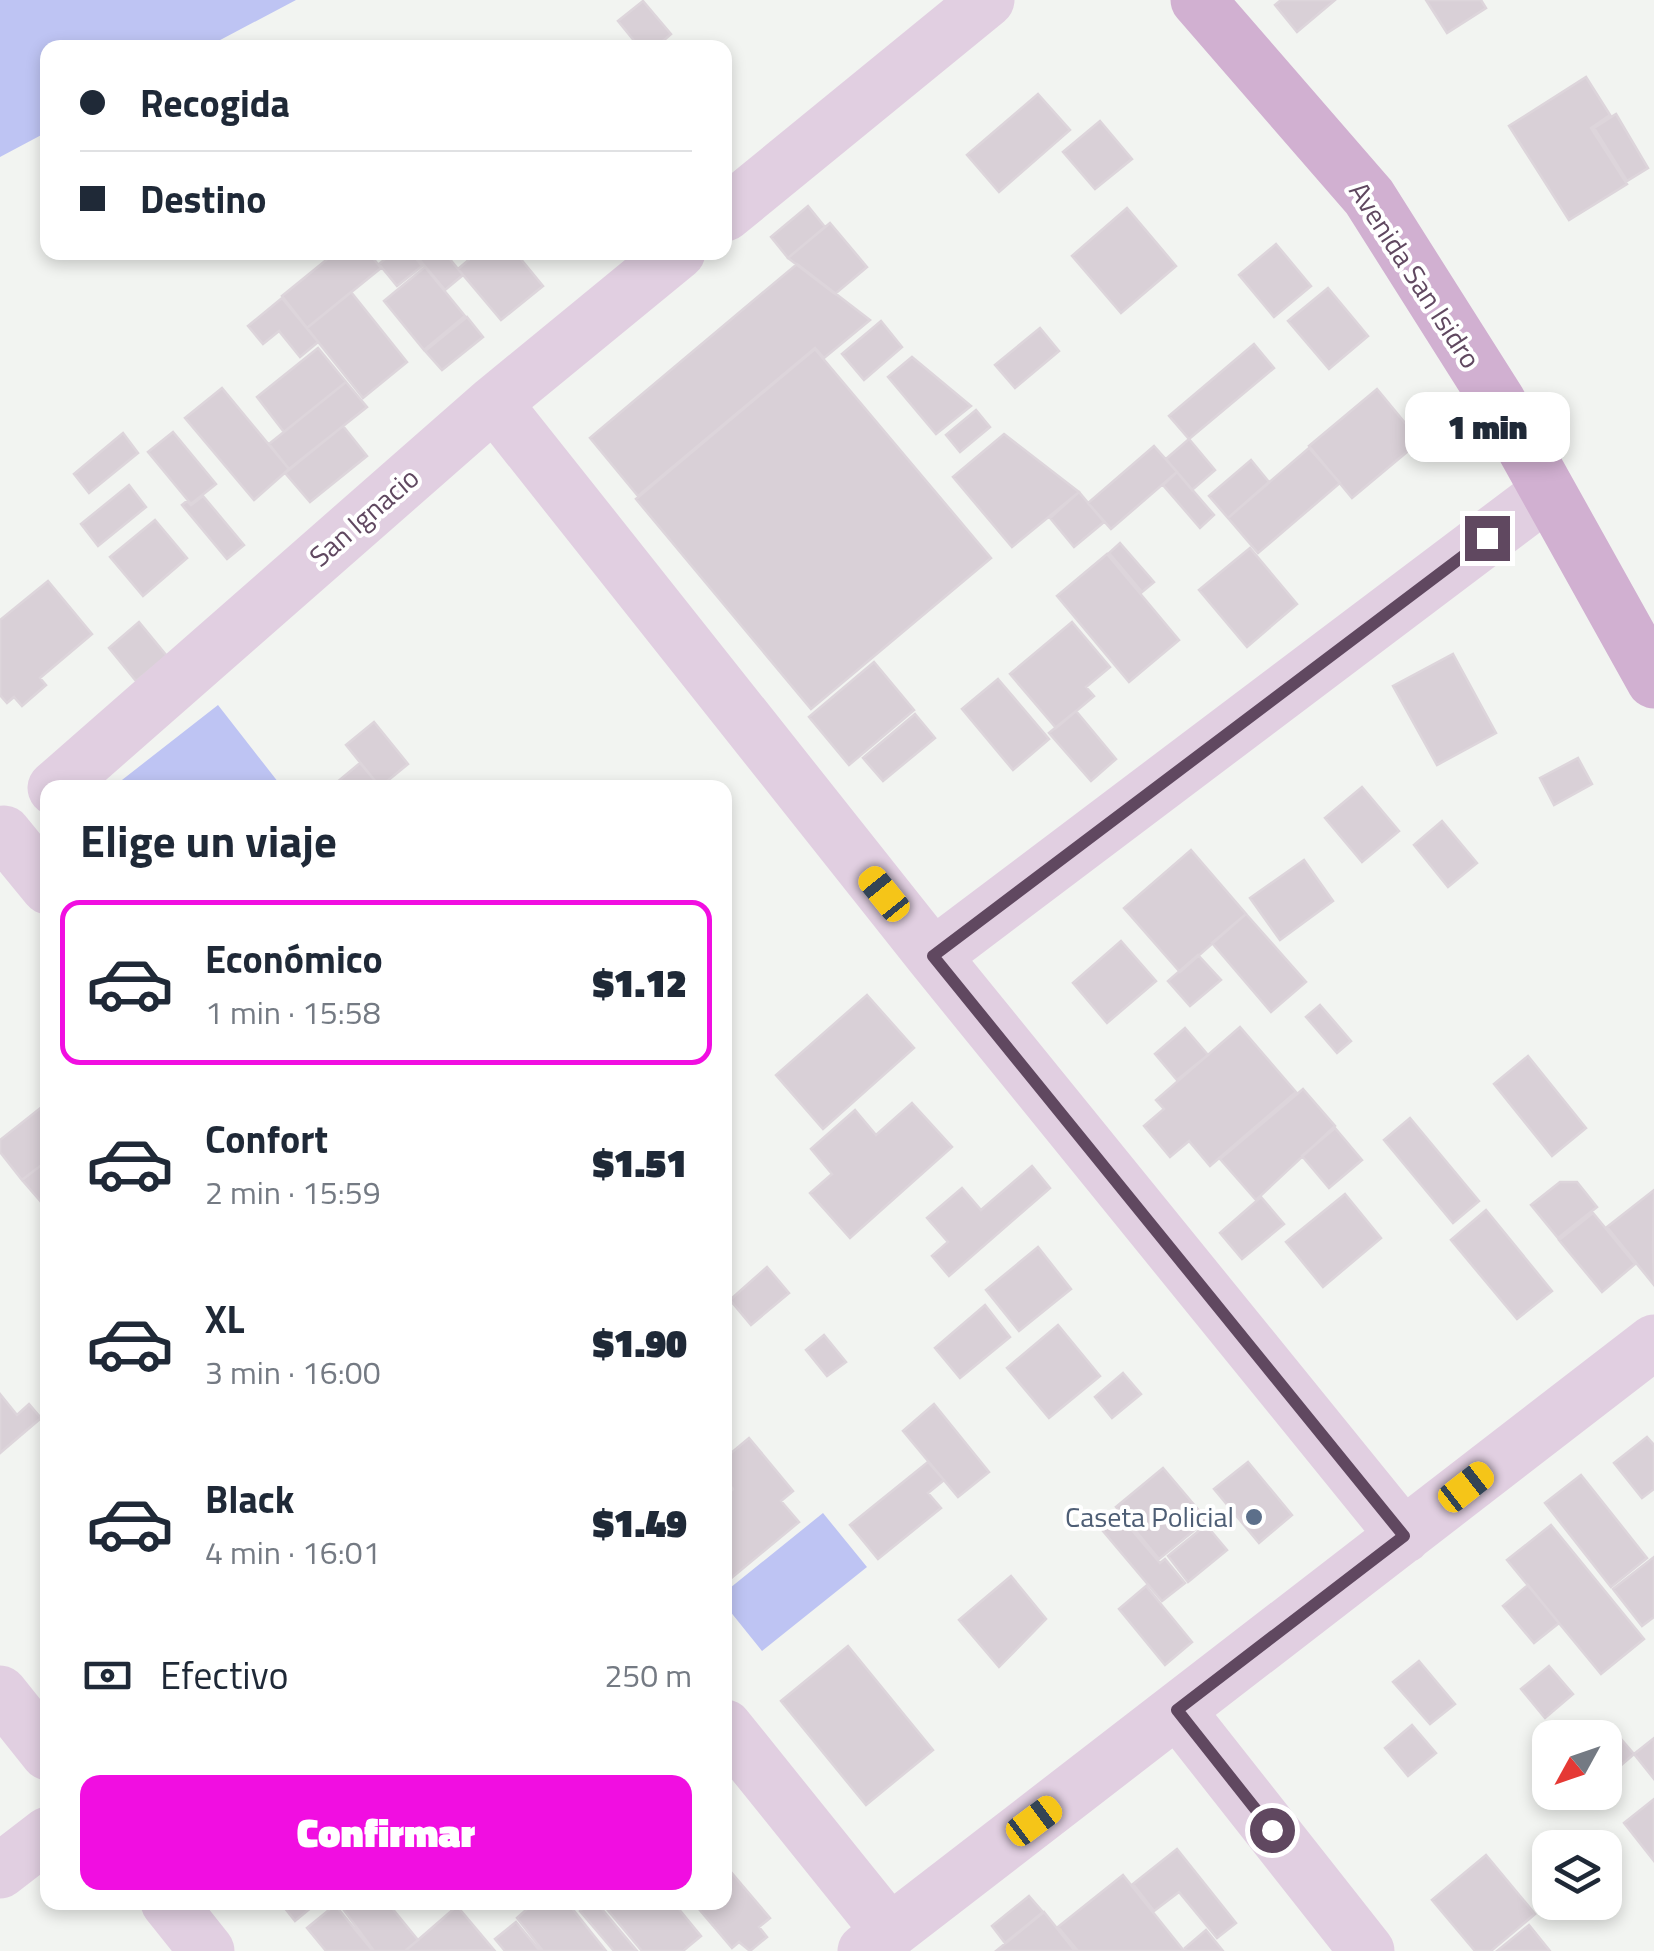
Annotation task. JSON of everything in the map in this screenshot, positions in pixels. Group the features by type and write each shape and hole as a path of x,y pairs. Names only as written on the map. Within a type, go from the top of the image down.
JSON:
{"main road":[{"name":"Avenida San Isidro","path":"1198,0 1369,198 1498,401 1654,681"}],"street":[{"path":"732,208 987,0"},
{"name":"San Ignacio","path":"65,780 494,403 668,260"},
{"path":"494,403 933,956 1404,1536"},
{"path":"933,956 1548,492"},
{"path":"40,801 2,834 40,879"},
{"path":"732,1737 878,1941 1654,1342"},
{"path":"0,1693 40,1743"},
{"path":"1177,1710 1368,1951"},
{"path":"0,1871 40,1840"},
{"path":"174,1910 207,1951"}],"shaded area":[{"path":"0,0 296,0 220,40 40,40 40,136 0,157"},
{"path":"218,705 277,780 122,780"},
{"path":"823,1513 867,1567 762,1651 732,1614 732,1586"}],"building":[{"path":"1281,0 1335,0 1297,32 1275,5"},
{"path":"1426,0 1481,0 1486,8 1447,33"},
{"path":"643,1 671,34 664,40 633,40 618,21"},
{"path":"1586,77 1610,115 1591,128 1627,184 1569,220 1509,126"},
{"path":"1038,94 1070,130 999,192 967,155"},
{"path":"1616,114 1648,168 1627,181 1594,128"},
{"path":"1100,121 1132,159 1095,189 1063,152"},
{"path":"808,206 825,227 788,258 771,237"},
{"path":"1127,208 1176,266 1121,313 1072,256"},
{"path":"830,223 867,267 835,294 788,258"},
{"path":"1276,244 1311,286 1274,317 1239,275"},
{"path":"326,260 374,260 381,268 307,328 282,296"},
{"path":"384,260 417,260 422,266 397,286 379,264"},
{"path":"420,260 451,260 463,275 445,290"},
{"path":"469,260 522,260 543,286 501,320 458,269"},
{"path":"797,264 870,320 824,358 815,348 638,496 590,438"},
{"path":"425,267 465,316 424,350 384,301"},
{"path":"1328,288 1368,336 1329,369 1288,321"},
{"path":"351,292 407,362 363,398 307,328"},
{"path":"282,298 318,342 300,357 279,331 263,344 248,326"},
{"path":"467,317 483,337 442,370 425,351"},
{"path":"881,321 902,347 864,380 842,354"},
{"path":"1040,328 1059,351 1015,388 995,365"},
{"path":"1254,344 1274,368 1189,439 1169,416"},
{"path":"318,348 346,382 284,432 257,397"},
{"path":"815,349 991,558 811,709 636,499"},
{"path":"912,357 971,406 936,434 888,377"},
{"path":"346,382 367,407 289,469 269,444"},
{"path":"222,388 289,469 254,500 185,418"},
{"path":"1377,389 1420,441 1352,498 1309,446"},
{"path":"976,410 990,427 960,452 946,435"},
{"path":"343,426 367,456 310,502 285,473"},
{"path":"173,432 216,484 191,504 148,452"},
{"path":"123,433 138,453 89,493 74,474"},
{"path":"1004,434 1079,492 1012,547 953,477"},
{"path":"1189,439 1215,470 1192,490 1166,459"},
{"path":"1154,446 1177,472 1111,529 1088,503"},
{"path":"1309,448 1340,483 1258,553 1228,518"},
{"path":"1251,460 1269,482 1228,518 1209,496"},
{"path":"1177,472 1214,515 1200,528 1163,485"},
{"path":"129,485 146,507 98,546 81,524"},
{"path":"1079,492 1104,522 1074,547 1050,518"},
{"path":"203,496 244,545 227,559 182,505 187,501 191,505"},
{"path":"155,520 187,558 143,596 110,557"},
{"path":"1120,543 1154,582 1142,592 1109,553"},
{"path":"1250,548 1297,604 1247,647 1199,590"},
{"path":"1107,554 1179,640 1129,682 1057,596"},
{"path":"48,581 92,634 40,678 46,685 22,706 14,697 7,703 0,695 0,620"},
{"path":"139,622 167,656 136,681 109,648"},
{"path":"1072,622 1110,667 1086,687 1094,696 1056,728 1010,674"},
{"path":"1453,654 1496,733 1437,765 1393,686"},
{"path":"874,662 914,710 849,765 809,717"},
{"path":"998,679 1049,739 1013,770 962,709"},
{"path":"1076,711 1116,759 1091,781 1049,733"},
{"path":"915,714 935,738 883,781 863,758"},
{"path":"374,722 408,764 389,780 374,780 346,745"},
{"path":"1578,758 1592,784 1554,805 1540,778"},
{"path":"360,763 374,780 340,780"},
{"path":"1362,787 1399,831 1362,862 1325,818"},
{"path":"1442,821 1477,863 1448,887 1414,845"},
{"path":"1191,850 1246,914 1180,972 1124,908"},
{"path":"1304,860 1333,901 1280,940 1250,898"},
{"path":"1246,914 1306,982 1271,1012 1212,943"},
{"path":"1121,941 1156,981 1107,1023 1073,983"},
{"path":"1198,955 1221,980 1190,1006 1168,981"},
{"path":"867,995 914,1048 823,1129 776,1075"},
{"path":"1320,1005 1351,1041 1337,1053 1306,1017"},
{"path":"1240,1027 1296,1092 1210,1166 1189,1141 1170,1157 1144,1126 1164,1109 1156,1100"},
{"path":"1185,1028 1208,1055 1177,1080 1155,1054"},
{"path":"1528,1056 1586,1128 1552,1156 1494,1084"},
{"path":"1303,1089 1335,1126 1256,1200 1220,1159"},
{"path":"912,1103 952,1147 850,1238 810,1193 832,1174 811,1149 855,1110 876,1135"},
{"path":"40,1108 40,1166 22,1180 0,1152 0,1140"},
{"path":"1410,1118 1479,1201 1453,1223 1384,1140"},
{"path":"1335,1128 1362,1160 1329,1188 1302,1156"},
{"path":"40,1166 40,1201 22,1180"},
{"path":"1032,1166 1050,1188 949,1276 932,1256 948,1242 927,1218 962,1188 981,1210"},
{"path":"1560,1182 1577,1182 1597,1207 1558,1238 1531,1205"},
{"path":"1654,1190 1653,1249 1654,1285 1607,1227"},
{"path":"1345,1194 1381,1238 1323,1287 1286,1242"},
{"path":"1261,1197 1284,1224 1242,1259 1220,1233"},
{"path":"1486,1210 1552,1291 1517,1319 1451,1240"},
{"path":"1593,1213 1635,1264 1602,1292 1559,1240"},
{"path":"1038,1247 1071,1289 1019,1331 986,1290"},
{"path":"767,1267 789,1293 751,1325 732,1298"},
{"path":"985,1305 1010,1337 960,1378 935,1348"},
{"path":"1058,1325 1100,1376 1049,1418 1007,1368"},
{"path":"824,1335 846,1362 827,1376 806,1350"},
{"path":"1123,1373 1141,1394 1112,1418 1095,1397"},
{"path":"0,1394 17,1415 29,1404 40,1419 0,1453"},
{"path":"934,1404 989,1472 958,1497 903,1431"},
{"path":"1647,1437 1654,1445 1654,1489 1642,1498 1614,1463"},
{"path":"749,1438 793,1491 781,1501 799,1522 732,1578 733,1489 732,1452"},
{"path":"928,1462 944,1480 928,1493 941,1508 878,1559 850,1525"},
{"path":"1248,1462 1292,1515 1259,1543 1214,1489"},
{"path":"1163,1468 1207,1520 1159,1559 1116,1507"},
{"path":"1581,1475 1647,1558 1611,1587 1545,1503"},
{"path":"1119,1515 1160,1563 1165,1559 1185,1583 1162,1601 1102,1530"},
{"path":"1206,1525 1227,1550 1188,1582 1168,1556"},
{"path":"1551,1525 1644,1639 1601,1674 1507,1560"},
{"path":"1654,1557 1654,1617 1642,1626 1613,1589"},
{"path":"1011,1576 1046,1619 999,1667 959,1620"},
{"path":"1528,1585 1559,1623 1534,1643 1503,1606"},
{"path":"1146,1586 1192,1642 1165,1665 1119,1609"},
{"path":"848,1646 933,1750 866,1805 781,1701"},
{"path":"1419,1661 1455,1704 1430,1724 1393,1682"},
{"path":"1549,1666 1573,1694 1545,1718 1521,1689"},
{"path":"1412,1725 1436,1753 1408,1776 1385,1748"},
{"path":"1654,1738 1654,1779 1634,1754"},
{"path":"1622,1740 1634,1754 1622,1764"},
{"path":"1654,1799 1654,1861 1624,1823"},
{"path":"1177,1849 1236,1923 1217,1938 1179,1892 1154,1911 1133,1884"},
{"path":"1486,1855 1532,1910 1532,1917 1491,1951 1475,1951 1432,1900"},
{"path":"732,1873 770,1918 759,1927 767,1937 750,1951 739,1942 732,1948 700,1910 732,1910"},
{"path":"1123,1875 1184,1951 1078,1951 1058,1927"},
{"path":"1029,1896 1043,1912 1005,1943 992,1926"},
{"path":"286,1910 308,1910 295,1921"},
{"path":"329,1910 339,1910 373,1951 326,1951 307,1928"},
{"path":"344,1910 394,1910 418,1940 405,1951 374,1951"},
{"path":"452,1910 460,1910 494,1950 405,1951"},
{"path":"526,1910 573,1910 606,1951 543,1951 517,1918"},
{"path":"603,1910 637,1951 614,1951 580,1911"},
{"path":"608,1910 680,1910 701,1936 683,1951 642,1951"},
{"path":"1044,1912 1075,1951 996,1951"},
{"path":"516,1922 540,1951 505,1951 495,1939"},
{"path":"1529,1925 1550,1951 1497,1951"},
{"path":"1206,1930 1223,1951 1187,1951 1185,1948"}],"place":[{"name":"Caseta Policial","path":"1254,1517"}],"route":[{"path":"1272,1830 1177,1710 1404,1536 933,956 1487,538"}]}
